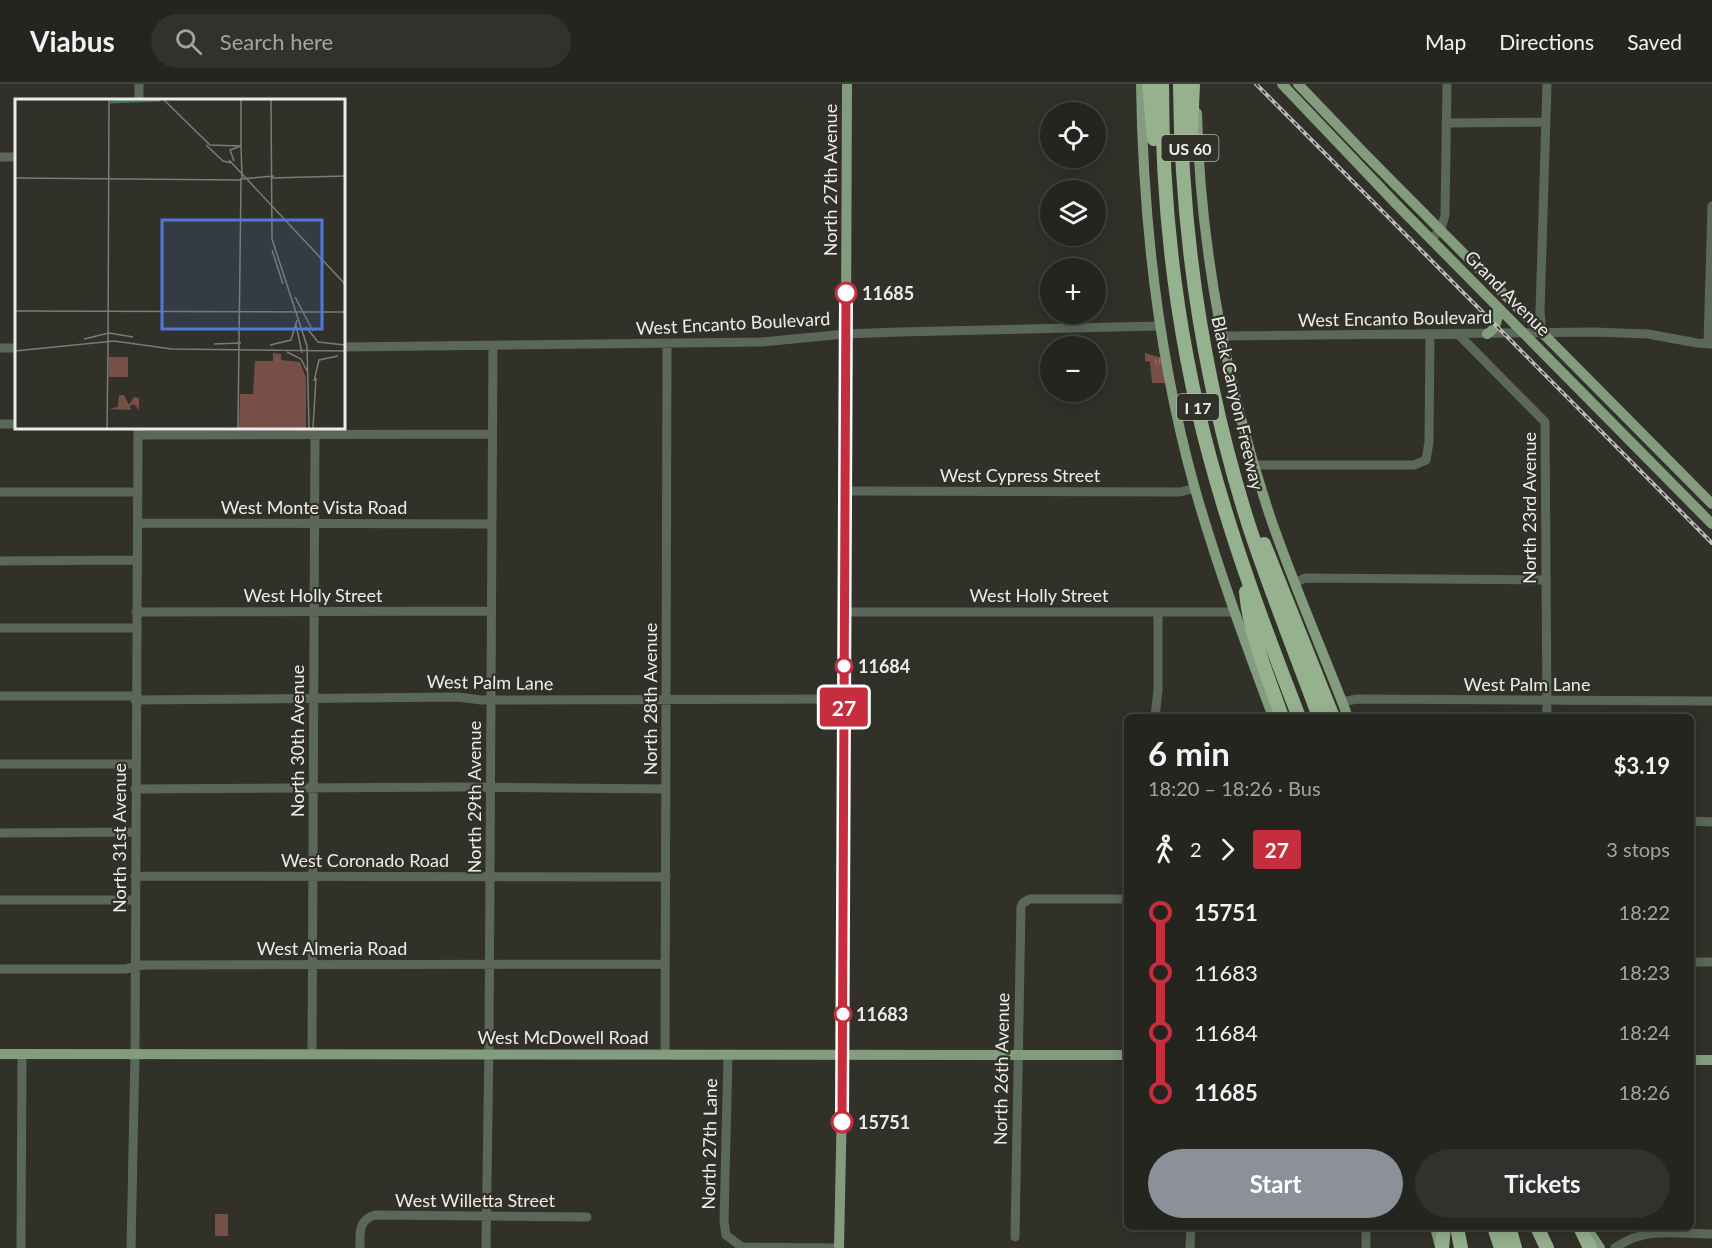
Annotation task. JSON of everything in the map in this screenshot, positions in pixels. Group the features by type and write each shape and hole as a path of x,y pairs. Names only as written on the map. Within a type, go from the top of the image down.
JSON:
{"highway":[{"path":"1149,84 1155,154 1170,237"},
{"name":"Black Canyon Freeway","path":"1162,84 1162,141 1170,237 1178,301 1196,397 1210,457 1245,572 1298,714"},
{"path":"1173,84 1175,162 1181,231 1195,332 1209,403 1234,502 1310,714"},
{"name":"Black Canyon Freeway","path":"1180,84 1187,212 1195,286 1207,354 1237,484 1262,565 1318,714"},
{"name":"US 60","path":"1187,212 1195,84"},
{"path":"1237,484 1337,714"},
{"path":"1245,572 1251,622 1281,714"},
{"path":"1314,665 1332,714"},
{"path":"1441,1248 1444,1230"},
{"path":"1458,1230 1461,1248"},
{"path":"1495,1230 1501,1248"},
{"path":"1510,1230 1515,1248"},
{"path":"1539,1230 1549,1248"},
{"path":"1546,1230 1549,1248"},
{"path":"1581,1230 1590,1248"}],"main road":[{"name":"North 27th Avenue","path":"839,1248 843,1054 847,84"},
{"path":"1141,84 1144,188 1153,283 1160,326 1195,488 1233,612 1272,714"},
{"path":"1195,84 1202,195 1222,336 1236,402 1272,521 1347,714"},
{"name":"Grand Avenue","path":"1282,84 1431,240 1712,524"},
{"name":"Grand Avenue","path":"1298,84 1712,504"},
{"path":"1487,334 1496,326 1497,306"},
{"path":"1640,452 1650,442"},
{"name":"West McDowell Road","path":"0,1054 1124,1055"},
{"path":"1694,1060 1712,1060"},
{"path":"1436,1230 1441,1248"},
{"path":"1588,1230 1600,1248"}],"street":[{"path":"1431,240 1441,230 1445,215 1447,84"},
{"path":"1542,332 1540,312 1547,84"},
{"path":"1446,123 1546,122"},
{"path":"1710,344 1712,206"},
{"name":"West Encanto Boulevard","path":"345,347 762,342 846,334 1160,326"},
{"name":"West Encanto Boulevard","path":"1222,336 1635,333 1710,344"},
{"name":"North 23rd Avenue","path":"1458,334 1545,422 1547,714"},
{"path":"1255,465 1414,465 1426,460 1429,442 1430,335"},
{"name":"North 28th Avenue","path":"666,1054 667,344"},
{"name":"North 29th Avenue","path":"486,1248 493,345"},
{"path":"138,431 491,434"},
{"name":"North 31st Avenue","path":"131,1248 135,1054 138,431"},
{"name":"North 30th Avenue","path":"312,1054 315,431"},
{"name":"West Cypress Street","path":"844,491 1180,492 1195,488"},
{"path":"0,492 137,492"},
{"name":"West Monte Vista Road","path":"138,523 491,524"},
{"path":"0,561 136,560"},
{"path":"1295,583 1305,578 1546,580"},
{"name":"West Holly Street","path":"136,612 491,611"},
{"name":"West Holly Street","path":"844,612 1233,612"},
{"path":"1155,714 1158,690 1158,612"},
{"path":"0,628 136,628"},
{"name":"West Palm Lane","path":"0,696 313,699 458,697 491,700 844,699"},
{"name":"West Palm Lane","path":"1342,702 1357,699 1712,701"},
{"path":"0,764 135,764"},
{"path":"135,789 666,789"},
{"path":"1694,821 1712,822"},
{"path":"0,833 135,832"},
{"name":"West Coronado Road","path":"135,876 666,876"},
{"name":"North 26th Avenue","path":"1015,1237 1021,907 1030,899 1124,899"},
{"path":"0,900 135,900"},
{"path":"1694,962 1712,962"},
{"name":"West Almeria Road","path":"0,969 125,969 143,965 666,964"},
{"path":"21,1248 22,1054"},
{"name":"North 27th Lane","path":"728,1054 724,1221 726,1235 742,1247 839,1248"},
{"name":"West Willetta Street","path":"360,1248 361,1226 364,1221 375,1215 587,1217"},
{"path":"1190,1248 1191,1230"},
{"path":"1366,1230 1366,1248"},
{"path":"1615,1248 1643,1234 1712,1234"}],"green space":[{"path":"1145,353 1162,358 1167,383 1152,383 1150,362 1145,361"},
{"path":"215,1214 228,1214 228,1236 215,1236"}],"railway":[{"path":"1256,84 1712,543"}],"bus line":[{"name":"27","path":"842,1122 846,293"}],"place":[{"name":"11685","path":"846,293"},
{"name":"11684","path":"844,666"},
{"name":"11683","path":"843,1014"},
{"name":"15751","path":"842,1122"}]}
